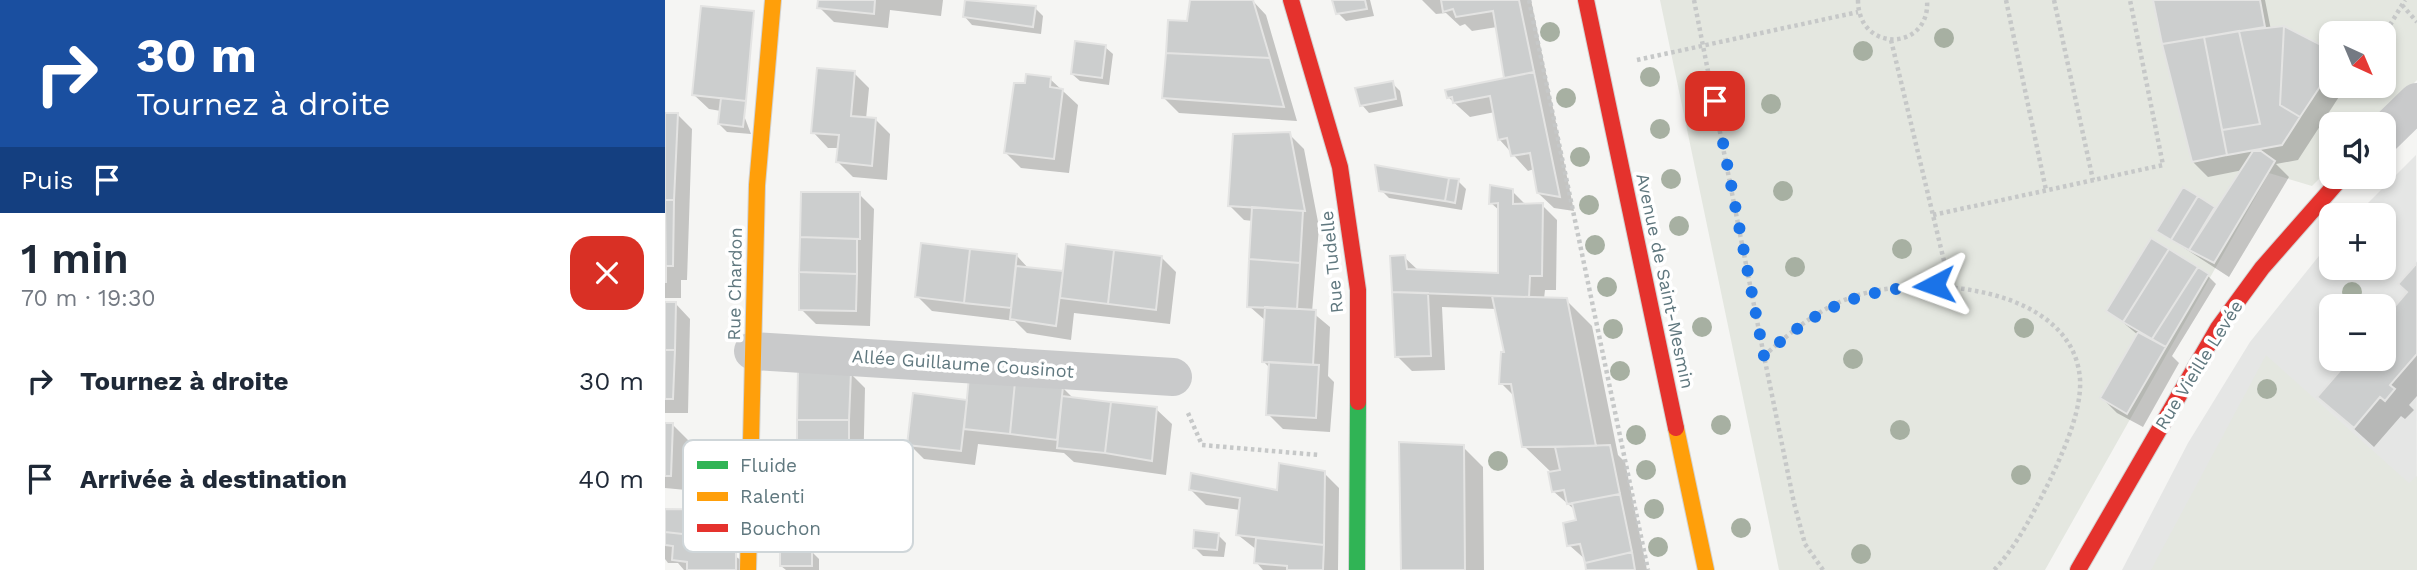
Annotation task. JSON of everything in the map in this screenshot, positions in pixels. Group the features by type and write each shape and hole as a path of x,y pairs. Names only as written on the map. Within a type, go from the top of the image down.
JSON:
{"street":[{"name":"Rue Chardon","path":"751,440 757,185 773,0"},
{"name":"Rue Tudelle","path":"1291,0 1340,167 1358,290 1357,570"},
{"name":"Avenue de Saint-Mesmin","path":"1586,0 1706,570"},
{"name":"Rue Vieille Levée","path":"2078,570 2218,328 2262,268 2332,189"},
{"name":"Allée Guillaume Cousinot","path":"753,351 1173,377"},
{"name":"Rue Chardon","path":"748,552 748,570"}],"path":[{"path":"1529,0 1648,570"},
{"path":"1694,0 1794,503 1805,544 1823,570"},
{"path":"1858,0 1858,12 1870,32 1891,40 1912,35 1920,28 1926,19 1927,0"},
{"path":"2006,0 2046,190"},
{"path":"2054,0 2092,180"},
{"path":"1933,215 2163,165 2130,0"},
{"path":"2393,21 2404,3 2417,22"},
{"path":"1626,62 1858,12"},
{"path":"1891,40 1950,286"},
{"path":"1764,356 1801,326 1850,298 1884,289 1950,286 1983,291 2031,310 2056,331 2067,345 2080,381 2069,440 2040,501 1994,570"},
{"path":"1173,377 1202,445 1332,457"}],"shaded area":[{"path":"1660,0 2417,0 2417,80 2385,112 2319,112 2319,179 2312,186 2269,173 2045,570 1779,570"},
{"path":"2416,155 2417,570 2122,570 2188,443 2250,342 2319,256 2319,280 2396,280 2396,203 2368,203 2382,189 2396,189 2396,175"},
{"path":"2266,355 2409,483 2417,476 2417,570 2151,570"}],"building":[{"path":"818,0 875,0 874,14 817,8"},
{"path":"965,0 1036,6 1033,27 963,17"},
{"path":"1190,0 1253,0 1270,58 1166,53 1168,20 1187,21"},
{"path":"1332,0 1365,0 1367,9 1336,14"},
{"path":"1441,0 1519,0 1534,72 1504,78 1493,11 1456,17 1453,9 1443,12"},
{"path":"2153,0 2260,0 2265,27 2162,44"},
{"path":"701,6 754,11 746,101 692,95"},
{"path":"2284,26 2319,44 2319,88 2300,117 2280,105"},
{"path":"2284,26 2280,105 2300,117 2282,145 2227,155 2222,130 2260,124 2239,31"},
{"path":"2239,31 2260,124 2222,130 2204,37"},
{"path":"2204,37 2227,155 2192,162 2162,44"},
{"path":"1075,41 1106,45 1102,78 1071,74"},
{"path":"1166,53 1270,58 1284,107 1162,98"},
{"path":"817,68 855,71 851,116 876,118 872,166 836,162 839,135 811,133"},
{"path":"1534,72 1560,197 1537,193 1530,153 1511,156 1507,138 1498,140 1490,96 1453,103 1452,97 1447,98 1445,90"},
{"path":"1026,74 1051,77 1050,87 1063,89 1054,159 1004,153 1014,83 1025,83"},
{"path":"1393,81 1396,99 1360,106 1355,88"},
{"path":"721,98 746,101 743,127 718,124"},
{"path":"665,113 678,113 674,200 665,200"},
{"path":"1290,132 1305,211 1228,206 1233,134"},
{"path":"2253,151 2261,151 2275,161 2214,263 2189,250"},
{"path":"1375,165 1449,178 1445,201 1379,191"},
{"path":"1449,178 1459,179 1455,203 1445,201"},
{"path":"1490,185 1513,189 1513,204 1543,203 1542,276 1530,276 1529,297 1392,292 1390,256 1405,255 1407,269 1498,273 1498,203 1489,204"},
{"path":"2183,187 2198,196 2171,240 2156,231"},
{"path":"801,192 860,192 860,239 800,237"},
{"path":"2198,196 2215,207 2189,250 2171,240"},
{"path":"665,200 674,200 673,266 666,266 666,283"},
{"path":"1252,207 1303,211 1300,263 1249,259"},
{"path":"800,237 857,239 857,274 799,272"},
{"path":"2151,238 2169,249 2123,322 2106,311"},
{"path":"921,243 970,249 964,303 915,297"},
{"path":"1066,244 1114,250 1108,304 1060,298"},
{"path":"970,249 1017,254 1011,308 964,303"},
{"path":"2169,249 2198,267 2152,339 2123,322"},
{"path":"1114,250 1162,256 1156,310 1108,304"},
{"path":"1249,259 1300,263 1297,309 1247,307"},
{"path":"2417,263 2417,354 2390,385 2395,389 2385,401 2380,397 2354,428 2317,397 2340,371 2396,371 2396,305 2407,292 2398,284"},
{"path":"1016,266 1063,271 1056,326 1010,319"},
{"path":"2198,267 2209,274 2166,347 2152,339"},
{"path":"799,272 857,274 856,311 799,310"},
{"path":"1392,292 1428,293 1431,356 1395,357"},
{"path":"1492,296 1567,298 1596,446 1522,447 1511,384 1499,384 1501,352 1504,352"},
{"path":"665,302 676,302 675,350 665,350"},
{"path":"1265,307 1316,310 1313,365 1262,362"},
{"path":"2138,332 2166,347 2127,414 2100,398"},
{"path":"665,350 675,350 673,399 665,399"},
{"path":"1269,362 1319,365 1316,418 1266,415"},
{"path":"798,371 851,372 849,420 797,420"},
{"path":"969,377 1015,382 1010,434 964,429"},
{"path":"1015,382 1063,387 1057,440 1010,434"},
{"path":"913,393 967,400 961,451 913,446 913,440 908,440"},
{"path":"1062,396 1111,402 1105,453 1057,448"},
{"path":"1111,402 1157,407 1152,461 1105,453"},
{"path":"797,420 849,420 849,440 797,440"},
{"path":"665,423 673,423 671,476 665,476"},
{"path":"1399,442 1464,445 1465,570 1401,570"},
{"path":"1610,445 1620,494 1567,504 1564,490 1552,492 1548,472 1560,470 1555,447"},
{"path":"1279,463 1325,471 1324,545 1236,535 1240,498 1189,490 1191,473 1277,490"},
{"path":"1620,494 1632,552 1585,563 1580,544 1567,546 1563,523 1576,520 1572,503"},
{"path":"665,509 683,509 683,534 665,532"},
{"path":"1194,530 1219,533 1217,550 1193,548"},
{"path":"665,532 683,534 683,552 736,552 736,570 687,570 687,562 672,560 673,546 665,545"},
{"path":"1256,538 1324,545 1323,570 1287,570 1287,566 1254,563"},
{"path":"780,552 812,552 812,566 780,566"},
{"path":"1632,552 1635,570 1586,570 1585,563"}],"traffic: fast":[{"path":"1357,570 1358,402"}],"traffic: slow":[{"path":"751,440 757,185 773,0"},
{"path":"1676,428 1706,570"},
{"path":"748,552 748,570"}],"traffic: jam":[{"path":"1291,0 1340,167 1358,290 1358,402"},
{"path":"1586,0 1676,428"},
{"path":"2078,570 2218,328 2262,268 2331,189"}],"route":[{"path":"1715,101 1764,356 1801,326 1850,298 1884,289 1934,285"}]}
